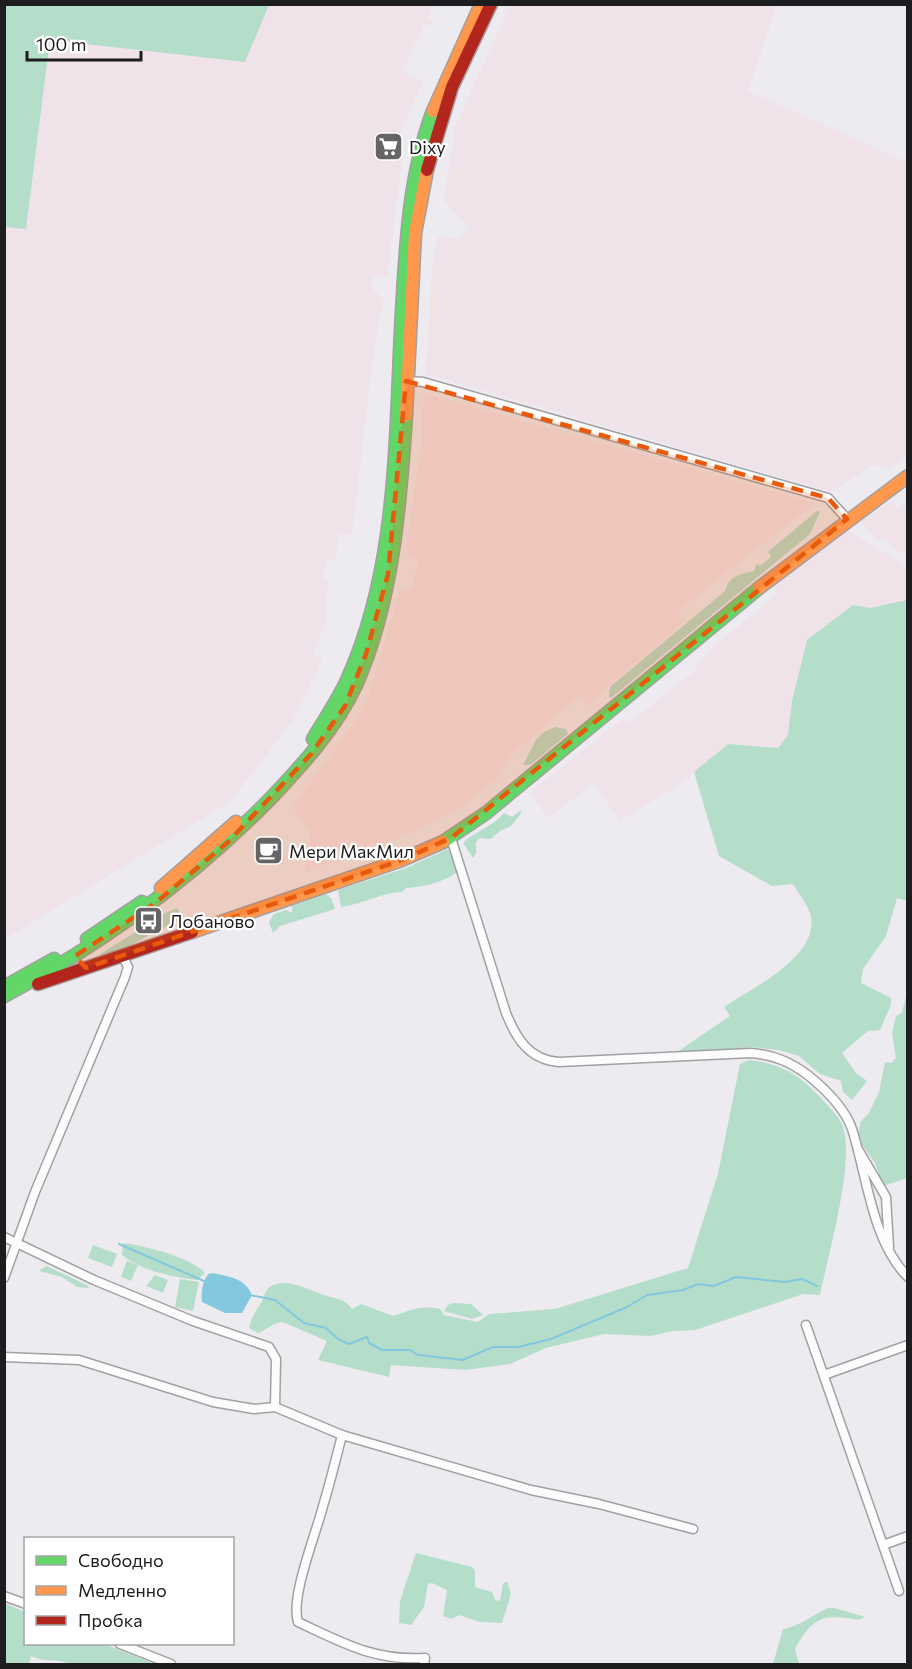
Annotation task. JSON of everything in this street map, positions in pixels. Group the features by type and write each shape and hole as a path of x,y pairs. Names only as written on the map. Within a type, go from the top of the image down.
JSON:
{"main road":[{"path":"73,953 149,897 220,838 306,749 337,702 347,680 370,612 386,530 392,478 406,231 413,185 427,126 441,88 481,4"},
{"path":"7,991 154,904 228,842 311,754 345,706 366,654 388,574 401,479 415,233 426,168 450,91 491,4"},
{"path":"7,991 123,957 399,861 451,838 505,798 796,558 908,476"},
{"path":"73,953 86,968"}],"street":[{"path":"406,381 423,382 828,498 847,519"},
{"path":"451,838 506,1013 519,1039 531,1053 540,1059 559,1062 737,1053 764,1054 779,1058 803,1072 834,1101 852,1128 855,1146 880,1230 898,1268 908,1277"},
{"path":"4,1278 34,1192 125,977 128,967 123,957"},
{"path":"855,1146 871,1167 886,1197 889,1249"},
{"path":"4,1237 93,1281 194,1321 269,1347 276,1359 275,1407"},
{"path":"806,1325 899,1591"},
{"path":"824,1376 908,1345"},
{"path":"4,1357 79,1360 213,1402 254,1409 275,1407 342,1435 531,1490 599,1504 693,1529"},
{"path":"342,1435 304,1572 296,1615 298,1622 372,1655 398,1660 425,1658 424,1665"},
{"path":"883,1545 908,1536"},
{"path":"4,1596 24,1603"},
{"path":"122,1645 171,1665"}],"highlighted area":[{"path":"406,381 828,498 847,519 451,838 399,861 86,968 75,956 154,904 228,842 311,754 345,706 366,654 388,574"}],"shaded area":[{"path":"269,5 434,5 428,18 433,20 431,26 424,24 403,72 423,81 401,132 403,151 387,277 374,275 372,288 384,300 374,348 352,535 339,534 335,561 326,560 324,578 328,579 325,624 313,654 323,659 294,719 231,801 5,939 5,227 26,229 50,40 245,62"},
{"path":"510,5 777,5 748,91 907,162 907,456 890,468 873,465 832,492 426,374 432,267 438,236 456,239 469,227 444,201 455,127"},
{"path":"424,393 815,503 678,611 685,621 587,705 579,696 511,755 497,779 461,808 412,833 305,872 311,832 292,807 353,724 367,700 399,593 413,587 418,559 410,558 406,547 421,449"},
{"path":"892,501 897,508 907,501 907,557 893,548 886,537 879,541 861,521"},
{"path":"848,530 907,567 907,600 870,608 853,606 807,640 792,701 788,735 777,748 727,744 679,785 620,821 594,783 548,818 529,793 622,719 630,722 693,672 706,653 777,594 773,587"}],"green space":[{"path":"4,5 269,5 245,62 50,40 26,229 5,227"},
{"path":"818,510 820,512 810,534 611,698 609,697 610,687 725,591 733,578 754,571 757,563 760,566 771,557 768,552"},
{"path":"907,600 907,901 897,898 886,936 863,969 861,983 891,998 891,1005 880,1030 868,1031 842,1053 856,1073 867,1081 852,1100 843,1092 841,1081 820,1074 799,1056 778,1050 752,1047 681,1053 680,1050 730,1016 724,1007 766,981 794,958 810,932 811,917 806,904 793,884 772,886 719,856 694,772 728,744 778,748 788,735 792,701 807,640 853,605 870,608"},
{"path":"555,727 566,729 568,734 530,765 523,765 536,740 544,732"},
{"path":"522,812 511,826 500,831 491,839 480,838 476,842 476,853 473,858 463,843 467,839 496,821 504,813 512,817"},
{"path":"448,849 453,853 457,872 452,876 433,883 406,888 402,892 341,907 338,890 406,868"},
{"path":"326,894 331,898 335,909 280,926 273,933 269,922 274,914 286,910 292,913 292,906"},
{"path":"177,908 183,917 158,931 154,927 156,917"},
{"path":"139,930 148,936 104,958 100,954"},
{"path":"907,992 907,1178 883,1186 875,1163 862,1145 858,1133 861,1121 869,1113 879,1092 885,1062 891,1063 896,1058 892,1034 896,1016 902,1013"},
{"path":"749,1060 786,1070 802,1080 831,1109 843,1127 846,1162 843,1185 820,1295 803,1294 695,1330 673,1331 650,1336 604,1334 546,1348 510,1364 465,1370 391,1365 389,1377 318,1360 327,1341 284,1323 275,1324 258,1333 249,1328 266,1290 282,1283 297,1285 340,1299 352,1309 361,1304 393,1316 416,1309 433,1308 440,1309 444,1315 478,1322 489,1314 555,1309 688,1268 718,1174 740,1064"},
{"path":"123,1243 155,1249 179,1257 199,1267 205,1273 197,1280 148,1269 122,1255"},
{"path":"93,1245 117,1254 112,1267 88,1258"},
{"path":"127,1261 138,1265 131,1281 121,1277"},
{"path":"46,1266 89,1288 77,1287 62,1277 39,1271"},
{"path":"155,1275 168,1280 163,1293 146,1286"},
{"path":"180,1279 199,1282 193,1311 175,1307"},
{"path":"471,1304 483,1315 472,1319 444,1311 448,1305"},
{"path":"416,1553 472,1567 475,1570 475,1587 492,1592 495,1600 500,1601 503,1584 507,1581 511,1594 502,1623 480,1622 459,1615 451,1619 443,1616 447,1590 432,1583 428,1584 424,1607 411,1625 399,1623 400,1601"},
{"path":"4,1603 24,1612 24,1645 107,1645 155,1664 69,1664 31,1656 29,1664 5,1664"},
{"path":"828,1608 865,1617 859,1620 837,1617 821,1620 808,1630 795,1649 799,1664 773,1664 783,1629"}],"water":[{"path":"213,1273 236,1279 249,1289 252,1295 242,1313 225,1313 202,1302 204,1281 208,1274"}],"waterway":[{"path":"119,1244 204,1281"},
{"path":"250,1295 275,1300 304,1323 326,1328 338,1339 349,1344 367,1337 369,1343 382,1350 410,1350 418,1355 463,1360 493,1347 518,1347 551,1339 627,1307 647,1295 683,1290 698,1284 714,1286 736,1277 785,1282 802,1279 817,1286"}],"traffic: fast":[{"path":"313,739 347,680 364,637 377,592 385,546 395,452 407,235 419,160 433,111"},
{"path":"4,996 77,954 179,882 242,827 272,797 307,758 339,716 356,685 379,620 393,553 406,415"},
{"path":"443,842 486,813 759,588"},
{"path":"87,939 142,902"},
{"path":"4,987 54,959"}],"traffic: slow":[{"path":"433,111 481,4"},
{"path":"406,415 415,233 427,170"},
{"path":"759,588 908,476"},
{"path":"161,888 236,822"},
{"path":"192,932 399,861 443,842"}],"traffic: jam":[{"path":"427,170 452,87 491,4"},
{"path":"38,984 192,932"}],"place":[{"name":"Dixy","path":"388,147"},
{"name":"Мери МакМил","path":"268,851"},
{"name":"Лобаново","path":"148,921"}]}
